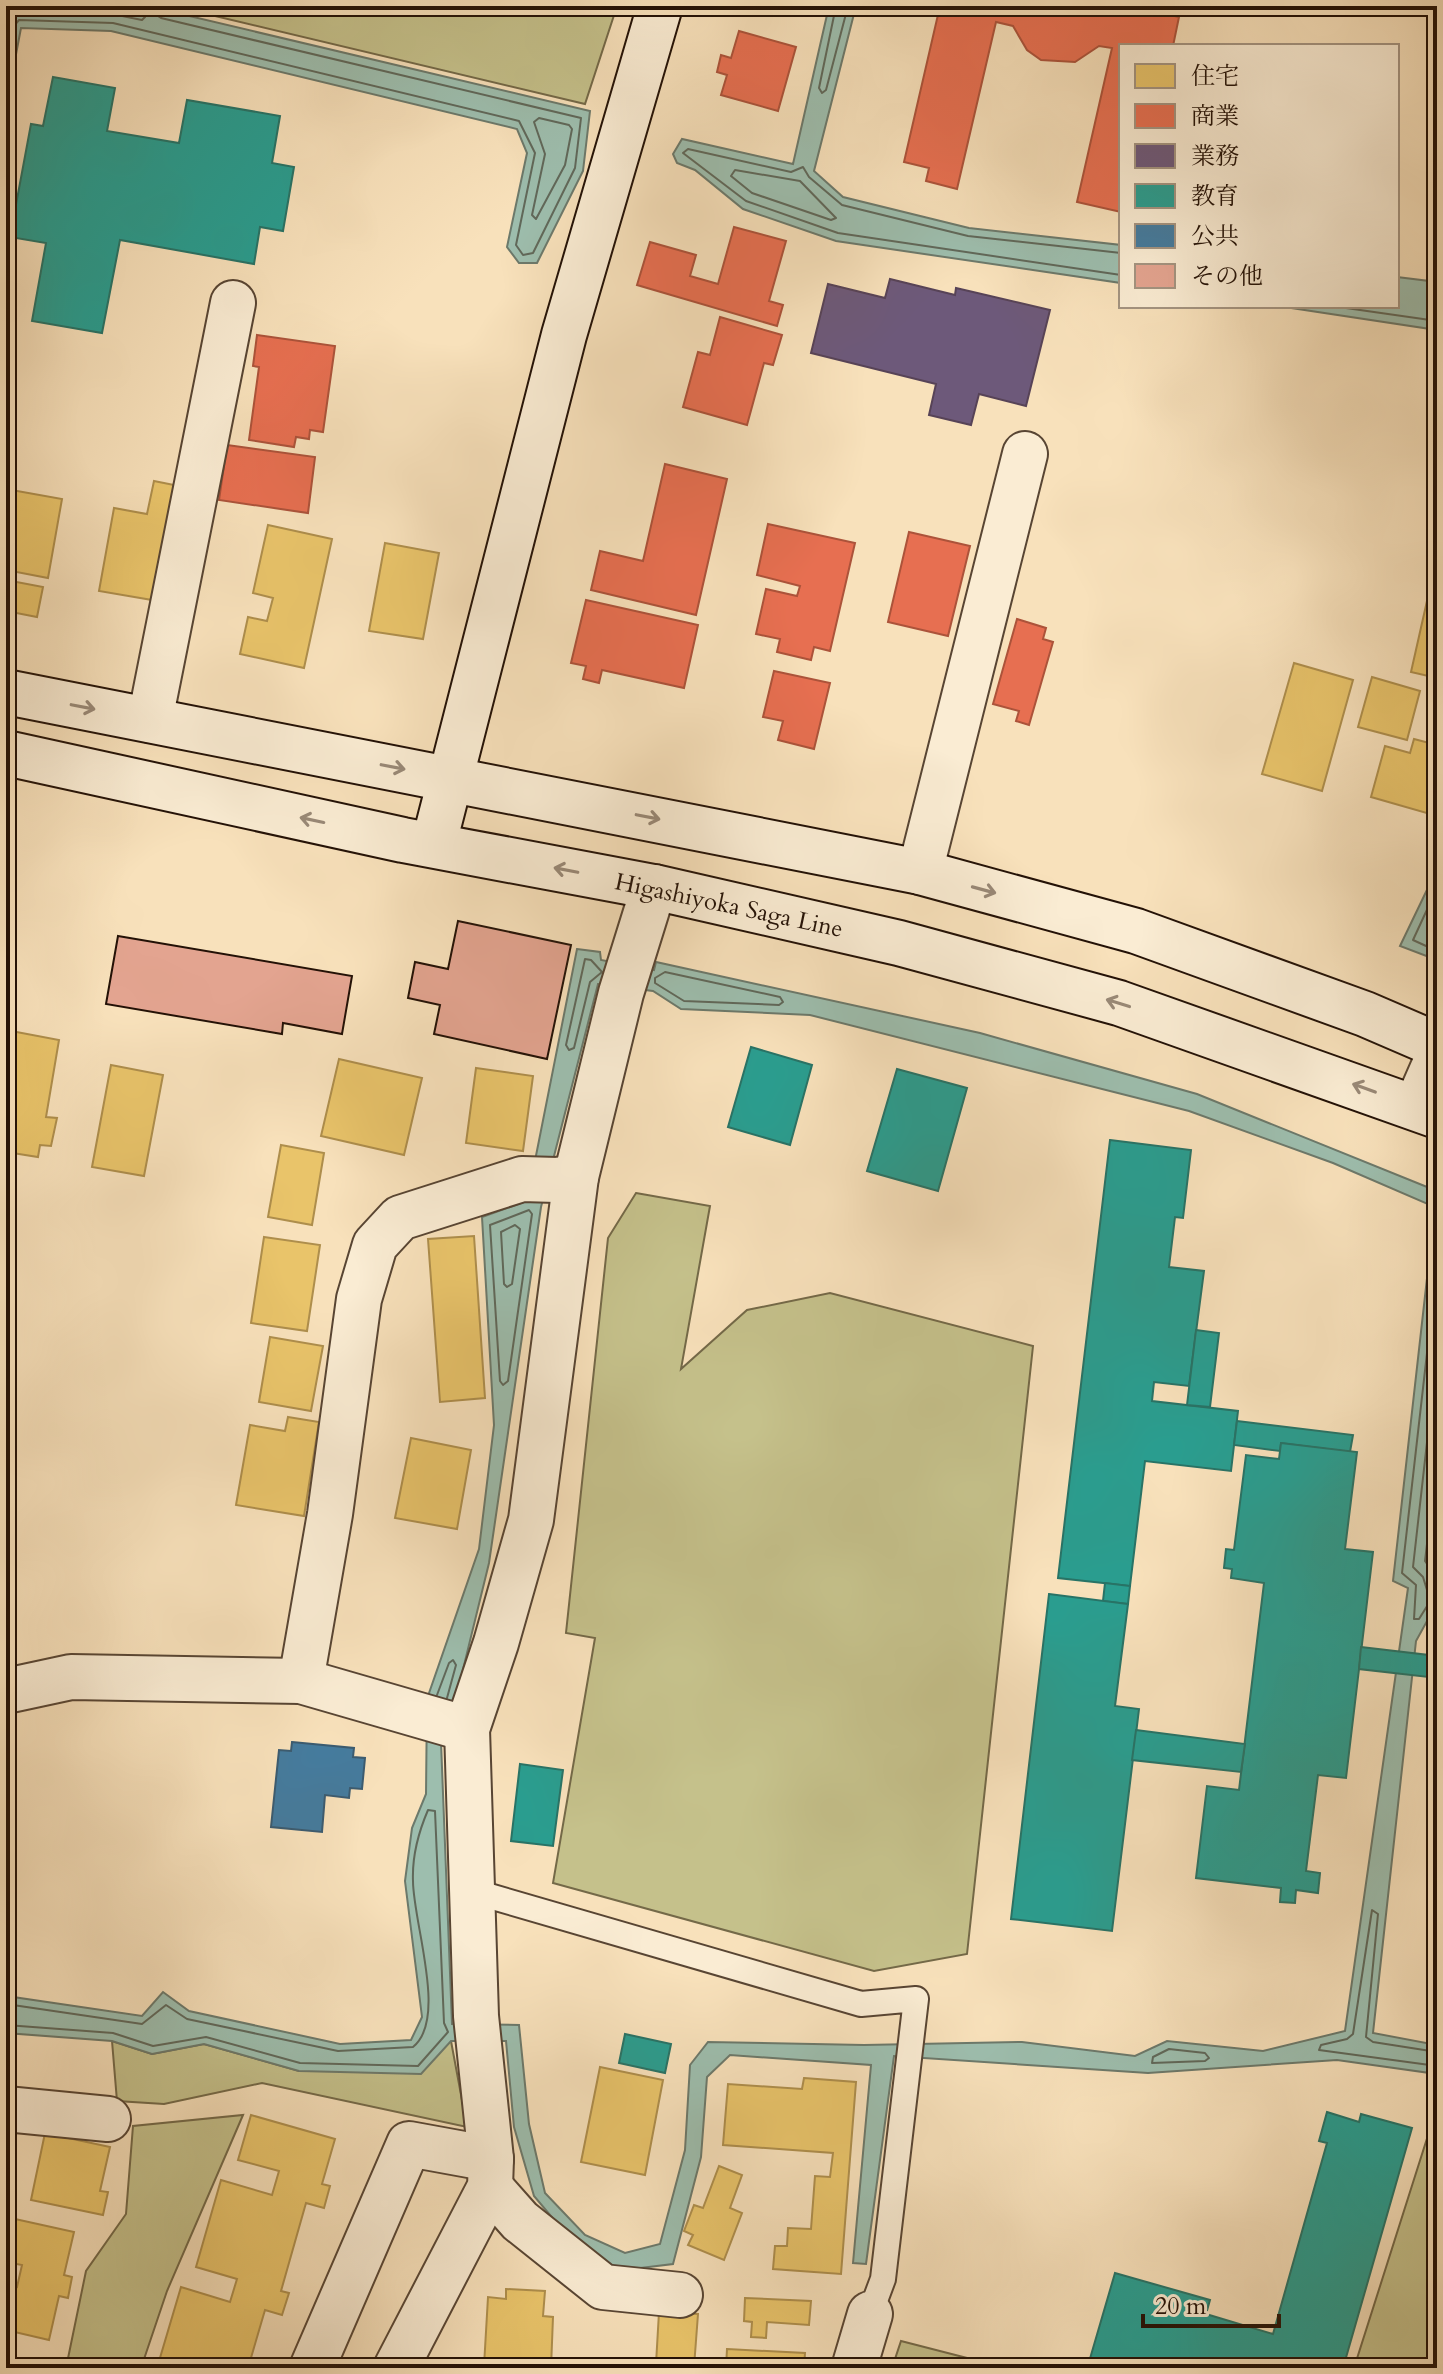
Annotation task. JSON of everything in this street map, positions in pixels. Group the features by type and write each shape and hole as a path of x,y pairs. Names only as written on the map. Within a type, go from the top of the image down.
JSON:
{"street":[{"path":"434,843 564,335 660,6"},
{"path":"150,720 233,303"},
{"path":"920,872 1025,454"},
{"path":"6,692 920,872 1136,931 1365,1014 1437,1045"},
{"name":"Higashiyoka Saga Line","path":"6,753 654,887 899,943 1119,1003 1427,1111"},
{"path":"654,887 628,975 551,1179 531,1520 496,1643 447,1723 472,1891 476,2016 490,2173 520,2221 603,2287 680,2295"},
{"path":"1427,1111 1437,1059"},
{"path":"301,1681 330,1514 359,1299 375,1245 400,1218 551,1179"},
{"path":"6,1691 71,1677 301,1681 447,1723"},
{"path":"6,2109 108,2119"},
{"path":"312,2368 409,2144 490,2173"},
{"path":"396,2368 490,2173"},
{"path":"854,2368 870,2314"}],"lane":[{"path":"472,1891 861,2004 916,1999 883,2279 870,2314"}],"shaded area":[{"path":"173,6 617,6 585,104"},
{"path":"636,1193 710,1206 681,1369 747,1310 830,1293 1033,1346 967,1954 874,1971 553,1883 595,1638 566,1633 608,1238"},
{"path":"112,2041 152,2054 204,2044 299,2071 451,2041 467,2127 262,2083 164,2104 117,2101"},
{"path":"1437,2107 1437,2368 1354,2368"},
{"path":"243,2115 167,2291 141,2368 66,2368 86,2271 126,2214 133,2126"},
{"path":"901,2341 1006,2368 892,2368"}],"water":[{"path":"6,6 147,6 590,111 583,171 537,263 519,263 507,247 527,153 517,129 111,31 21,28 6,107"},
{"path":"829,6 856,6 814,171 843,197 969,228 1119,245 1119,283 836,241 743,209 695,170 677,163 673,154 682,139 793,164"},
{"path":"1399,277 1437,282 1437,330 1291,308 1399,308"},
{"path":"1437,869 1437,960 1400,946"},
{"path":"577,949 600,952 601,960 654,970 656,962 980,1033 1197,1094 1437,1191 1437,1603 1416,1641 1373,2033 1437,2045 1437,2074 1337,2060 1148,2073 894,2056 866,2264 853,2263 871,2065 730,2055 707,2077 701,2157 673,2264 624,2270 582,2253 534,2196 514,2127 506,2041 451,2041 421,2074 299,2071 204,2044 152,2054 112,2041 6,2033 6,1996 142,2016 163,1992 189,2011 340,2044 411,2040 422,2017 405,1881 412,1828 426,1794 427,1699 479,1549 494,1425 482,1217 527,1201","holes":["598,984 653,991 681,1009 810,1015 1189,1111 1333,1163 1435,1207 1393,1581 1408,1588 1345,2031 1263,2051 1167,2041 1135,2056 1022,2042 864,2045 708,2042 690,2065 685,2150 660,2244 625,2253 585,2235 545,2193 529,2124 519,2025 452,2024 441,1742 457,1694 489,1563 541,1207"]}],"building: 住宅":[{"path":"154,481 179,486 158,601 99,591 114,508 147,514"},
{"path":"6,489 62,499 48,578 6,570"},
{"path":"268,525 332,539 304,668 240,654 248,617 267,621 273,598 253,593"},
{"path":"385,543 439,553 423,639 369,631"},
{"path":"6,580 43,587 37,617 6,611"},
{"path":"1429,592 1437,594 1437,678 1411,672"},
{"path":"1294,663 1353,680 1322,791 1262,774"},
{"path":"1372,677 1420,691 1407,740 1358,727"},
{"path":"1414,739 1437,745 1437,816 1371,797 1385,746 1410,753"},
{"path":"6,1030 59,1040 46,1117 57,1118 51,1146 40,1145 38,1157 6,1152"},
{"path":"339,1059 422,1078 404,1155 321,1136"},
{"path":"111,1065 163,1075 144,1176 92,1167"},
{"path":"476,1068 533,1076 523,1151 466,1143"},
{"path":"281,1145 324,1153 312,1225 268,1217"},
{"path":"474,1236 485,1398 440,1402 428,1239"},
{"path":"264,1237 320,1245 307,1331 251,1323"},
{"path":"270,1337 323,1346 311,1411 259,1402"},
{"path":"288,1417 319,1422 304,1516 236,1505 250,1425 285,1431"},
{"path":"411,1438 471,1450 457,1529 395,1518"},
{"path":"600,2067 663,2080 645,2175 581,2162"},
{"path":"804,2078 856,2082 841,2274 773,2269 775,2246 787,2246 788,2228 811,2229 815,2176 830,2177 833,2153 723,2145 728,2084 802,2089"},
{"path":"251,2115 335,2139 322,2184 330,2186 324,2208 306,2203 281,2291 289,2293 282,2315 265,2310 248,2368 157,2368 181,2287 230,2302 237,2279 196,2267 221,2180 272,2195 279,2171 238,2160"},
{"path":"45,2133 110,2147 100,2191 108,2192 103,2215 31,2200"},
{"path":"719,2166 742,2175 730,2208 742,2213 724,2260 688,2245 693,2235 684,2231 694,2205 703,2208"},
{"path":"6,2217 74,2232 64,2275 72,2277 68,2298 59,2296 49,2340 6,2330 6,2284 17,2287 22,2265 6,2262"},
{"path":"506,2289 545,2291 543,2316 553,2317 551,2368 484,2366 488,2297 506,2299"},
{"path":"745,2298 811,2301 809,2325 767,2322 766,2338 751,2337 752,2322 744,2321"},
{"path":"659,2312 698,2314 694,2367 656,2364"},
{"path":"727,2349 805,2353 804,2368 726,2368"}],"building: 商業":[{"path":"761,6 785,6 782,15"},
{"path":"940,6 1130,6 1179,17 1173,44 1119,44 1119,212 1077,202 1112,48 1099,46 1075,62 1041,60 1027,50 1013,26 996,22 957,189 926,181 929,168 904,162"},
{"path":"739,31 796,47 778,111 721,95 727,75 717,72 721,55 731,58"},
{"path":"734,227 786,241 769,301 783,305 777,326 637,285 650,242 696,255 690,276 718,284"},
{"path":"720,317 782,335 773,365 764,363 747,425 683,407 698,352 710,355"},
{"path":"257,335 335,346 323,432 310,430 309,439 296,437 294,447 249,440 259,367 253,366"},
{"path":"227,445 315,457 308,513 219,500"},
{"path":"665,464 727,479 696,615 591,590 600,551 643,561"},
{"path":"768,524 855,543 830,651 814,647 811,660 777,652 780,639 756,634 766,589 797,596 800,586 757,575"},
{"path":"909,532 970,546 948,636 888,622"},
{"path":"586,600 698,625 684,688 602,670 599,683 583,679 586,666 571,663"},
{"path":"1017,619 1046,628 1043,639 1053,642 1029,725 1016,721 1019,711 993,704"},
{"path":"774,671 830,683 814,749 778,740 783,721 763,717"}],"building: 業務":[{"path":"890,279 955,295 956,288 1050,310 1026,406 979,394 971,425 929,415 936,384 811,353 828,284 885,298"}],"building: 教育":[{"path":"53,77 115,88 107,131 179,143 187,100 280,116 272,163 294,167 283,231 260,227 254,264 120,240 102,333 32,321 46,243 10,237 31,124 43,126"},
{"path":"751,1047 812,1065 790,1145 728,1127"},
{"path":"897,1069 967,1088 938,1191 867,1171"},
{"path":"1110,1140 1191,1150 1183,1218 1175,1217 1169,1267 1204,1271 1189,1386 1154,1382 1152,1401 1238,1411 1231,1471 1145,1461 1130,1586 1058,1578"},
{"path":"1196,1330 1219,1333 1210,1407 1187,1405"},
{"path":"1237,1421 1353,1435 1350,1452 1281,1443 1280,1451 1234,1445"},
{"path":"1281,1443 1357,1452 1345,1549 1373,1552 1346,1778 1318,1775 1306,1871 1320,1873 1318,1893 1296,1890 1295,1903 1280,1902 1281,1888 1196,1878 1207,1786 1239,1790 1264,1583 1231,1578 1232,1569 1224,1568 1226,1549 1234,1550 1246,1455 1279,1459"},
{"path":"1105,1583 1130,1586 1128,1604 1103,1601"},
{"path":"1049,1594 1128,1604 1115,1706 1139,1709 1112,1931 1011,1919"},
{"path":"1361,1647 1437,1656 1437,1678 1359,1669"},
{"path":"1136,1730 1245,1744 1241,1772 1132,1760"},
{"path":"520,1764 563,1770 553,1846 511,1841"},
{"path":"1437,1931 1437,1969 1433,1969"},
{"path":"625,2034 671,2044 665,2073 619,2063"},
{"path":"1327,2112 1359,2122 1361,2114 1412,2128 1343,2368 1110,2368 1089,2362 1115,2273 1210,2300 1206,2314 1273,2334 1327,2143 1319,2141"}],"building: 公共":[{"path":"292,1742 354,1748 353,1757 365,1758 362,1789 350,1788 349,1798 325,1795 322,1832 271,1827 279,1750 291,1751"}],"building: その他":[{"path":"458,921 571,945 547,1059 434,1034 440,1005 408,998 415,962 448,969"},
{"path":"118,936 352,976 342,1034 283,1023 282,1034 106,1004"}]}
